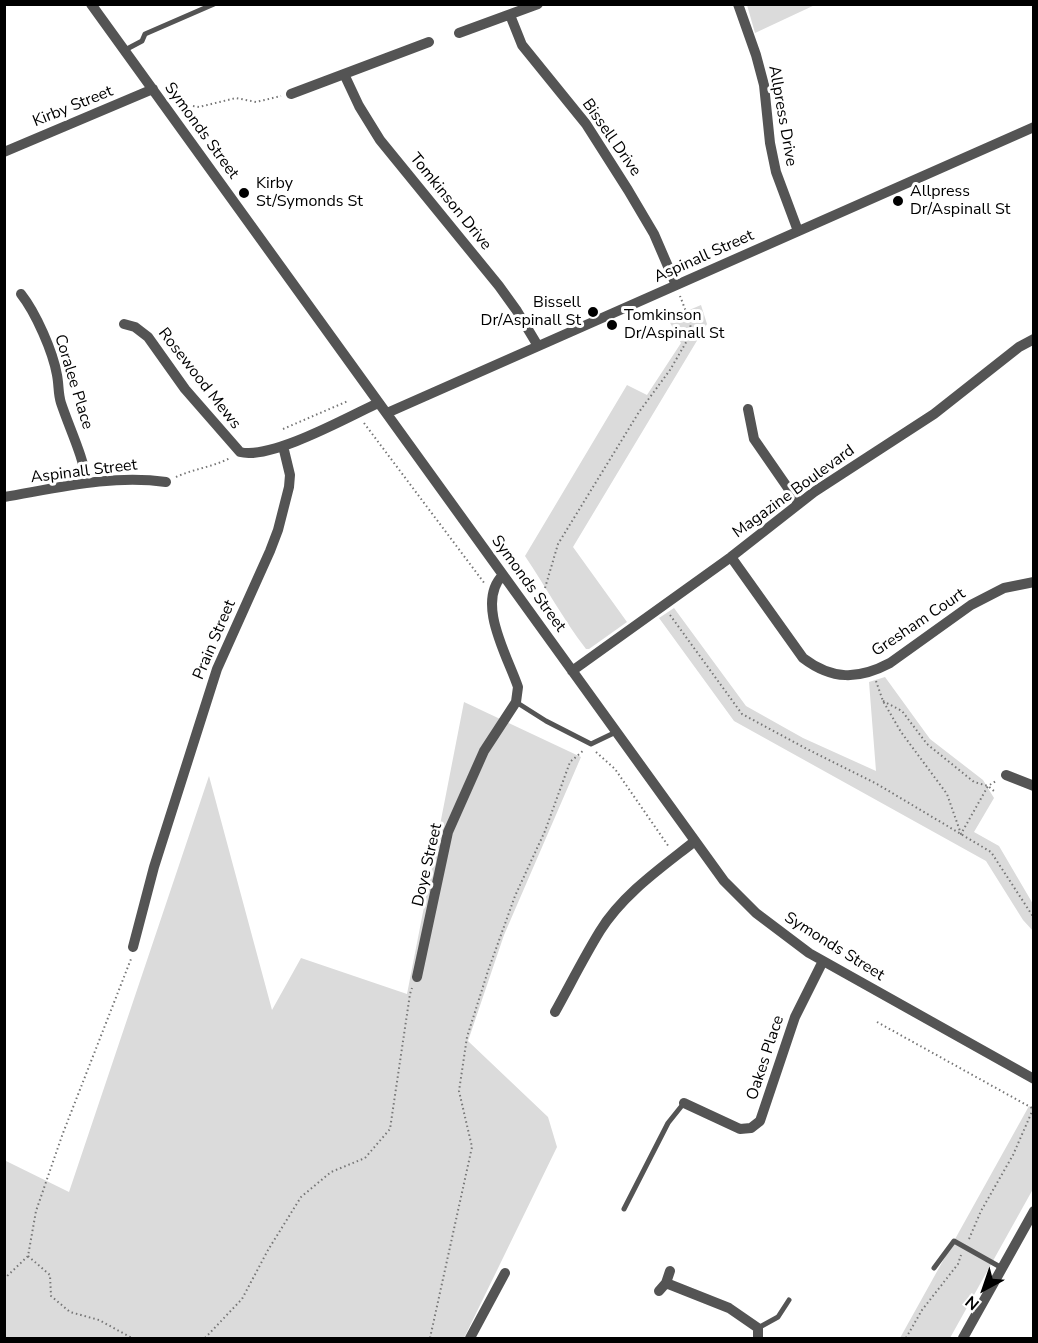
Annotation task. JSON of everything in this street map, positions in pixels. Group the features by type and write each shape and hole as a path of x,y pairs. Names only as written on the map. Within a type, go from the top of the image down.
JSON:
{"street":[{"name":"Symonds Street","path":"91,4 724,880 756,913 785,936 823,961 1034,1079"},
{"path":"459,33 538,4"},
{"name":"Allpress Drive","path":"738,4 764,85 770,143 776,172 798,231"},
{"name":"Bissell Drive","path":"510,15 522,45 586,124 628,190 654,234 676,285"},
{"path":"291,94 429,42"},
{"name":"Tomkinson Drive","path":"344,74 359,106 381,140 499,286 538,346"},
{"name":"Kirby Street","path":"4,152 153,90"},
{"name":"Aspinall Street","path":"387,413 1034,128"},
{"name":"Coralee Place","path":"21,294 34,313 58,377 60,400 83,461 87,483"},
{"name":"Rosewood Mews","path":"124,324 135,327 148,337 185,389 240,452 258,454 284,446"},
{"name":"Magazine Boulevard","path":"572,671 731,557 799,504 934,414 1019,347 1034,339"},
{"path":"284,446 378,403"},
{"path":"748,409 754,439 799,504"},
{"name":"Prain Street","path":"133,947 154,867 217,669 278,530 290,475 284,446"},
{"name":"Aspinall Street","path":"4,497 87,483 145,479 166,482"},
{"name":"Gresham Court","path":"731,557 793,646 814,666 840,675 865,674 876,670 890,663 971,605 1004,588 1034,582"},
{"path":"502,575 496,582 492,593 491,607 518,687 516,702"},
{"name":"Doye Street","path":"417,977 448,832 484,751 516,702"},
{"path":"1006,775 1034,786"},
{"path":"555,1012 601,929 624,901 695,841"},
{"name":"Oakes Place","path":"684,1103 740,1129 756,1125 762,1116 795,1017 823,961"},
{"path":"963,1338 1034,1211"},
{"path":"670,1271 662,1287 729,1308 758,1333"},
{"path":"470,1338 505,1273"}],"lane":[{"path":"125,50 142,41 145,34 214,4"},
{"path":"516,702 546,721 591,744 616,732"},
{"path":"624,1209 668,1123 684,1103"},
{"path":"934,1268 954,1241 1002,1268"},
{"path":"758,1333 778,1317 789,1300"}],"path":[{"path":"193,106 199,107 236,98 256,102 291,94"},
{"path":"545,588 558,544 639,412 670,370 688,339 691,331 690,322 676,285"},
{"path":"284,429 348,400"},
{"path":"360,419 492,593"},
{"path":"166,482 193,470 219,464 240,452"},
{"path":"663,606 742,714 877,784 991,852 1034,918"},
{"path":"876,670 876,682 883,701 901,732 947,794 961,834"},
{"path":"883,701 902,711 927,744 974,782 988,786 993,791"},
{"path":"430,1338 472,1147 459,1091 467,1037 515,896 545,831 570,762 591,744 597,754 615,769 670,848"},
{"path":"961,834 988,786 1006,775"},
{"path":"4,1279 28,1256 36,1211 63,1133 134,951 133,947"},
{"path":"205,1338 242,1299 301,1197 331,1172 366,1158 390,1129 410,994 417,977"},
{"path":"877,1022 1033,1108 1013,1155 981,1211 958,1264 922,1310 906,1338"},
{"path":"28,1256 51,1275 51,1296 70,1312 99,1320 132,1338"}],"shaded area":[{"path":"747,4 817,4 755,33 747,5"},
{"path":"701,305 707,324 573,547 627,622 586,649 525,556 627,385 647,395 681,343 668,319"},
{"path":"674,608 746,706 803,738 876,771 869,682 885,677 930,739 983,780 994,798 974,832 999,846 1033,904 1033,931 1023,920 986,861 734,721 659,618"},
{"path":"464,702 581,757 504,935 468,1041 548,1117 557,1147 464,1338 5,1338 4,1160 69,1192 209,776 272,1010 301,958 407,994"},
{"path":"1029,1106 1033,1109 1033,1189 950,1338 900,1338"}],"place":[{"name":"Kirby St/Symonds St","path":"244,193"},
{"name":"Allpress Dr/Aspinall St","path":"898,201"},
{"name":"Bissell Dr/Aspinall St","path":"593,312"},
{"name":"Tomkinson Dr/Aspinall St","path":"612,325"}]}
